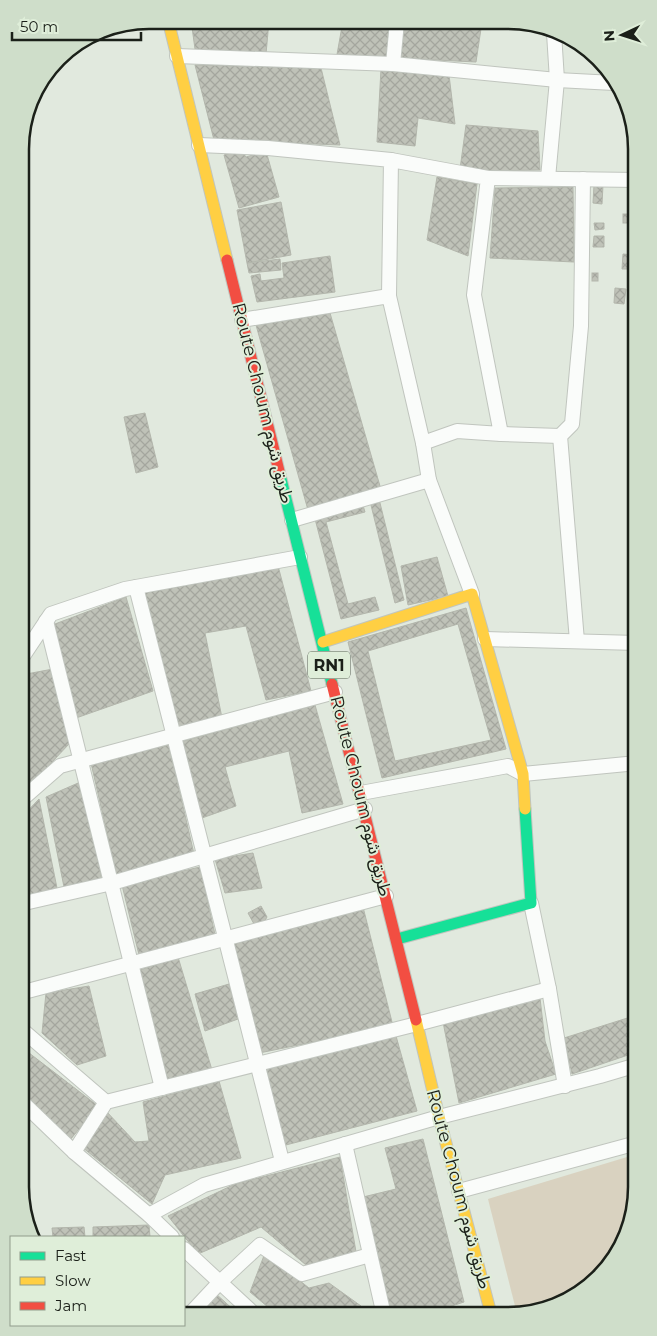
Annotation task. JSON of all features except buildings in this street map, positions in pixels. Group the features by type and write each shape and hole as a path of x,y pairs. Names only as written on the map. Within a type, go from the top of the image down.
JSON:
{"main road":[{"name":"Route Choum طريق شوم","path":"170,29 300,556 365,809 439,1117 489,1307"},
{"path":"323,642 472,594 523,774 531,903 397,939"}],"street":[{"path":"394,64 396,29"},
{"path":"548,178 557,80 554,38"},
{"path":"177,56 394,64 557,80 608,83"},
{"path":"199,145 268,148 391,160 488,178 628,180"},
{"path":"391,160 389,296 423,443 429,480 472,594"},
{"path":"488,178 474,295 501,434"},
{"path":"423,443 457,431 560,436 572,424 581,326 583,178"},
{"path":"242,320 389,296"},
{"path":"560,436 577,641"},
{"path":"292,520 429,480"},
{"path":"29,646 51,614 136,587 300,556"},
{"path":"136,587 282,1161"},
{"path":"46,621 162,1088"},
{"path":"485,639 628,643"},
{"path":"29,793 60,766 335,692"},
{"path":"361,793 508,766 523,774 628,764"},
{"path":"29,902 112,883 365,809"},
{"path":"29,991 386,896"},
{"path":"531,903 549,989 564,1086"},
{"path":"74,1152 106,1102 549,989"},
{"path":"29,1036 106,1102"},
{"path":"149,1215 204,1185 439,1117 564,1086 628,1068"},
{"path":"29,1109 74,1152 171,1236"},
{"path":"345,1144 382,1307"},
{"path":"459,1191 628,1145"},
{"path":"197,1307 260,1245 302,1274 370,1255"},
{"path":"185,1250 219,1284 246,1307"}],"shaded area":[{"path":"628,1157 626,1211 622,1226 612,1247 593,1272 575,1287 547,1301 515,1307 488,1199"}],"traffic: fast":[{"path":"280,475 332,684"},
{"path":"397,939 531,903 525,809"}],"traffic: slow":[{"path":"170,29 227,260"},
{"path":"323,642 472,594 523,774 525,809"},
{"path":"416,1020 439,1117 489,1307"}],"traffic: jam":[{"path":"227,260 280,475"},
{"path":"332,684 416,1020"}]}
